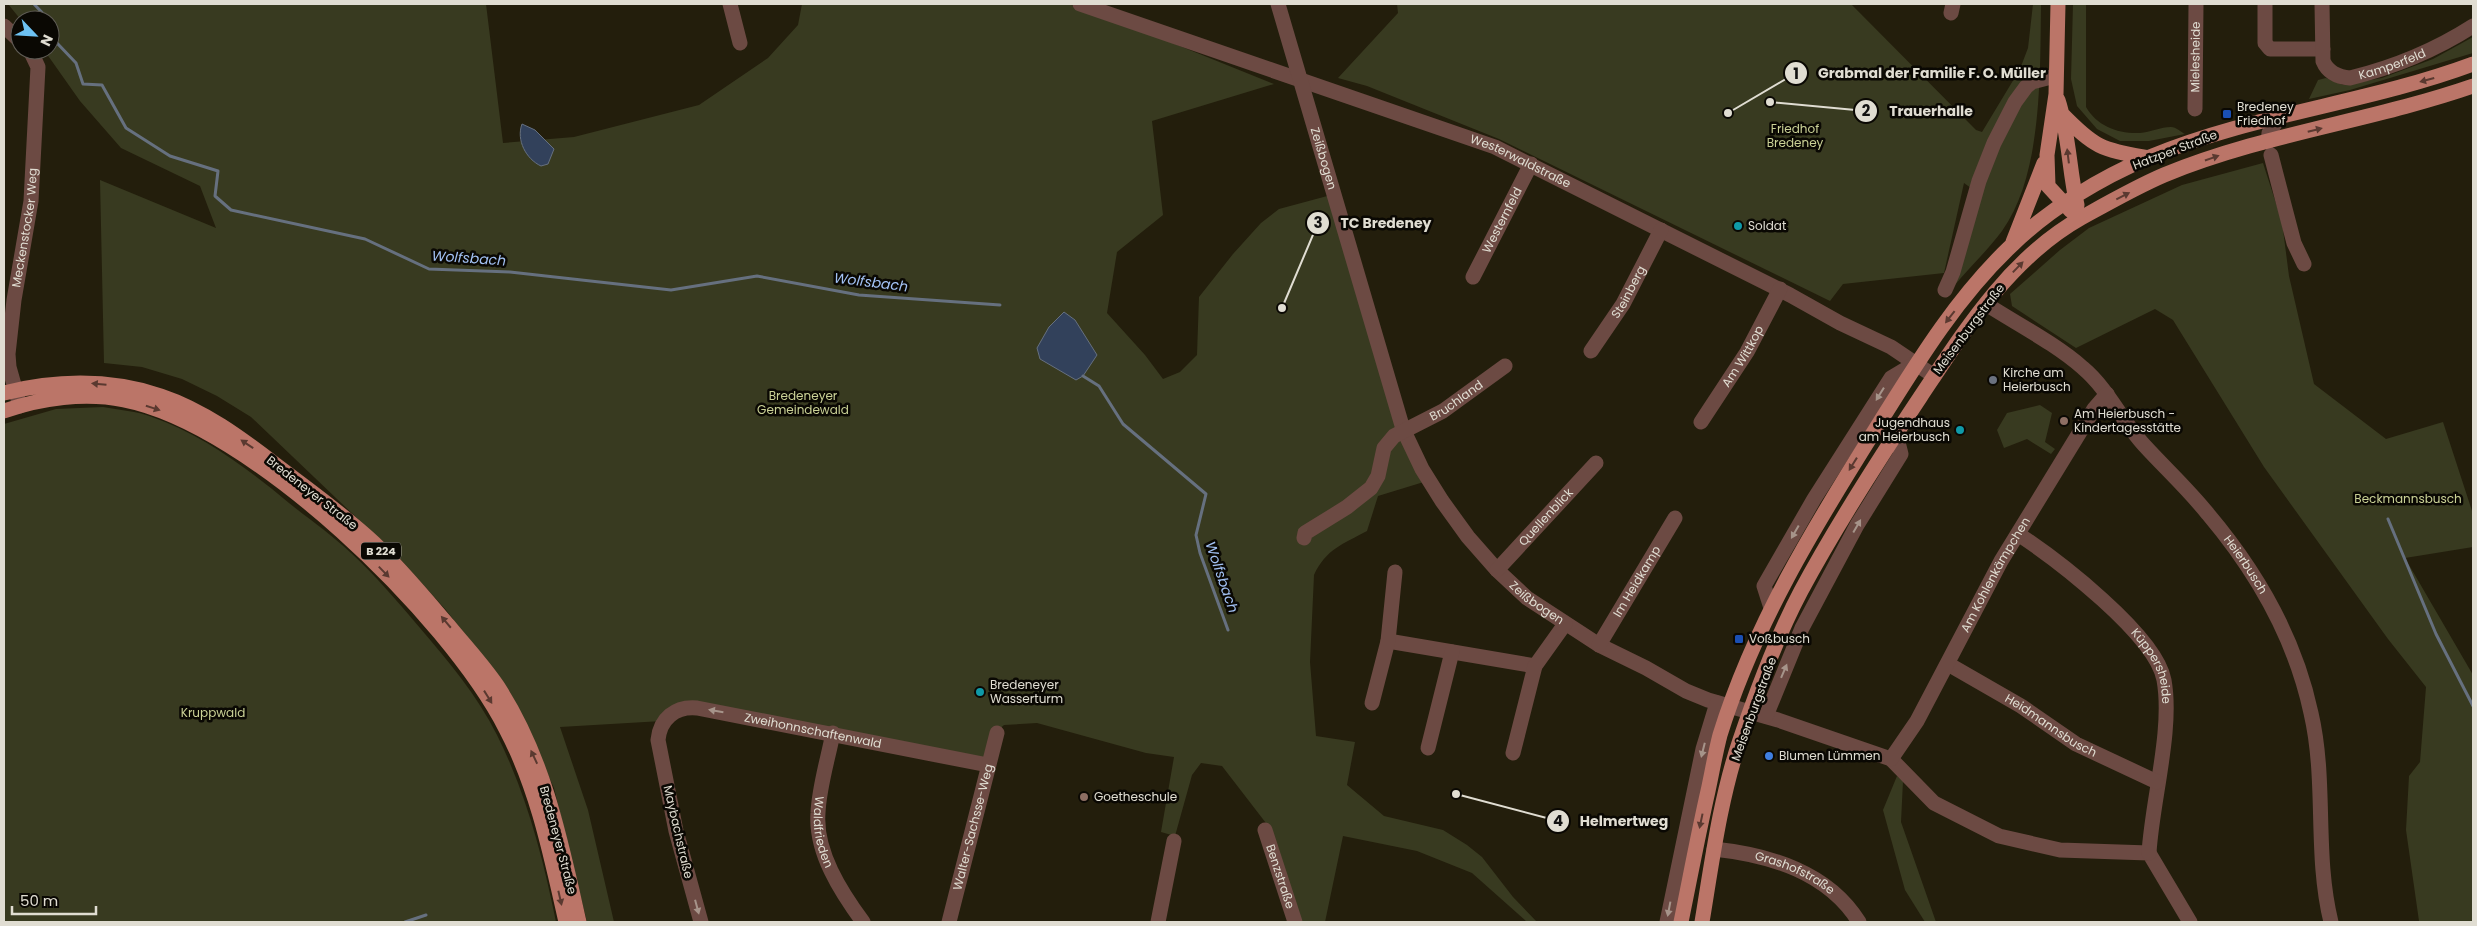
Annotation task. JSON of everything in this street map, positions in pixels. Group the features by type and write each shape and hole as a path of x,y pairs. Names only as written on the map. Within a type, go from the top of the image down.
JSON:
{"main road":[{"path":"2058,4 2056,94 2047,155 2048,186 2070,201"},
{"name":"Hatzper Straße","path":"2070,201 2149,158 2232,129 2364,97 2438,77 2473,64"},
{"name":"Hatzper Straße","path":"2080,218 2166,174 2269,149 2430,101 2473,86"},
{"path":"2056,94 2062,114 2070,201 2080,218"},
{"path":"2062,114 2085,138 2096,145 2109,151 2149,158"},
{"path":"2011,245 2047,155"},
{"name":"Meisenburgstraße","path":"1681,922 1720,738 1724,705 1770,608 1811,533 1916,363 1980,278 2011,245 2070,201"},
{"name":"Meisenburgstraße","path":"1702,922 1714,849 1739,743 1766,672 1800,593 1896,434 1934,376 1986,304 2026,259 2080,218"},
{"name":"Bredeneyer Straße","path":"9,392 63,383 96,383 162,396 221,426 256,450 321,499 373,542 411,582 500,690 520,727 539,769 554,816 579,922"},
{"name":"Bredeneyer Straße","path":"4,411 59,398 94,396 124,400 157,409 186,421 222,442 272,476 364,552 398,587 462,661 488,696 526,773 541,817 566,922"}],"street":[{"path":"730,4 740,43"},
{"name":"Westerwaldstraße","path":"1080,4 1495,147 1780,289 1840,323 1892,347 1934,376"},
{"name":"Zeißbogen","path":"1278,4 1403,429 1422,469 1442,501 1468,537 1497,570 1527,598 1599,645 1646,668 1686,692 1751,712"},
{"name":"Mielesheide","path":"2195,109 2196,4"},
{"path":"2265,4 2265,43 2270,49 2323,49"},
{"name":"Kamperfeld","path":"2322,4 2323,49 2326,69 2340,77 2350,78 2410,61 2448,43 2473,26"},
{"name":"Meckenstocker Weg","path":"20,406 9,392 9,346 31,201 38,85 38,67 35,60"},
{"path":"1944,290 1953,272 1981,175 2006,118 2021,93 2032,82 2055,76"},
{"path":"2280,116 2269,133 2269,149 2294,244 2304,264"},
{"name":"Westernfeld","path":"1474,277 1531,164"},
{"name":"Steinberg","path":"1591,351 1623,304 1661,230"},
{"name":"Am Wittkop","path":"1701,422 1747,352 1780,289"},
{"name":"Heierbusch","path":"1986,304 2083,367 2107,394 2139,439 2207,512 2228,539 2249,568 2287,635 2304,685 2316,738 2321,804 2322,866 2331,922"},
{"name":"Bruchland","path":"1403,429 1443,411 1505,366"},
{"name":"Am Kohlenkämpchen","path":"1891,759 1917,721 1985,590 2018,534 2094,409 2107,394"},
{"path":"1304,538 1306,533 1347,507 1371,488 1378,476 1384,448 1388,441 1403,429"},
{"name":"Meisenburgstraße","path":"1766,716 1802,628 1857,526 1901,454 1896,434"},
{"name":"Quellenblick","path":"1497,570 1596,463"},
{"name":"Im Heidkamp","path":"1599,645 1675,518"},
{"name":"Küppersheide","path":"2018,534 2100,598 2155,656 2164,679 2165,703 2164,734 2149,853"},
{"path":"1372,703 1388,641 1395,572"},
{"path":"1513,754 1535,666 1566,624"},
{"path":"1388,641 1535,666"},
{"path":"1428,748 1452,652"},
{"name":"Heidmannsbusch","path":"1948,664 2021,706 2076,744 2157,782"},
{"name":"Meisenburgstraße","path":"1667,922 1703,749 1724,705"},
{"name":"Zweihonnschaftenwald","path":"658,740 659,729 666,718 686,707 833,733 988,765"},
{"path":"1751,712 1891,759 1934,803 1999,836 2060,850 2149,853 2190,922"},
{"name":"Waldfrieden","path":"833,733 818,812 818,832 828,862 863,922"},
{"name":"Walter-Sachsse-Weg","path":"949,922 997,733"},
{"name":"Maybachstraße","path":"658,740 676,831 702,922"},
{"name":"Benzstraße","path":"1265,830 1295,922"},
{"path":"1158,922 1174,841"},
{"name":"Grashofstraße","path":"1714,849 1733,851 1782,864 1812,876 1844,901 1859,922"}],"green space":[{"name":"Bredeneyer Gemeindewald","path":"8,4 486,4 503,143 574,137 699,105 768,58 798,25 802,4 1070,4 1081,11 1155,36 1274,84 1152,121 1163,215 1117,252 1107,313 1145,355 1163,379 1180,372 1197,355 1199,297 1233,254 1261,223 1279,209 1331,195 1427,481 1378,496 1367,531 1336,548 1324,559 1314,575 1310,662 1316,736 1355,742 1347,785 1384,816 1443,830 1467,845 1482,857 1513,897 1537,922 1527,922 1472,873 1417,851 1343,836 1325,922 1298,922 1269,827 1222,766 1201,763 1192,775 1175,836 1161,832 1174,757 1146,753 1037,723 1004,725 996,732 986,764 698,706 662,721 560,727 588,810 614,922 587,922 554,788 526,726 510,692 446,610 402,561 251,417 217,396 182,379 142,367 104,363 100,180 216,228 200,186 121,148 80,101 51,60 60,60 60,10 13,10"},
{"name":"Friedhof Bredeney","path":"1397,4 1851,4 1976,130 1982,132 2020,69 2028,48 2033,4 2041,4 2039,91 2032,152 2025,181 2015,208 2002,231 1954,286 1978,193 1964,183 1944,273 1843,284 1830,301 1499,139 1367,86 1338,78 1398,13"},
{"path":"2073,4 2086,4 2086,107 2091,114 2109,128 2124,132 2140,133 2171,127 2185,134 2149,141 2120,141 2097,129 2077,106 2071,79"},
{"path":"2473,37 2473,53 2350,90 2309,99 2318,80 2326,78 2343,85 2382,78 2433,59"},
{"name":"Beckmannsbusch","path":"2263,163 2282,222 2289,276 2314,384 2386,439 2443,422 2473,514 2473,547 2405,558 2473,675 2473,922 2419,921 2406,830 2409,776 2420,762 2426,687 2388,639 2264,467 2173,320 2155,309 2076,348 2012,306 2010,294 2060,250 2089,228 2182,185"},
{"path":"2040,405 2052,413 2045,442 2055,449 2051,454 2027,439 2004,448 1997,430 2007,413"},
{"name":"Kruppwald","path":"103,407 146,415 171,424 224,454 336,540 395,599 462,679 481,706 497,735 517,781 533,827 546,874 556,922 4,922 4,424 56,409"},
{"path":"1897,776 1903,781 1901,822 1936,922 1925,922 1905,890 1883,810"}],"water":[{"path":"522,124 535,130 554,149 548,164 541,166 527,154 520,136"},
{"path":"1064,312 1075,320 1097,355 1083,376 1076,380 1040,359 1037,348 1049,327"}],"waterway":[{"name":"Wolfsbach","path":"34,4 40,10"},
{"name":"Wolfsbach","path":"60,46 76,63 83,84 102,85 126,128 170,156 218,171 215,196 231,210 365,239 429,269 510,272 671,290 757,276 859,295 1000,305"},
{"name":"Wolfsbach","path":"1083,376 1099,386 1123,424 1206,494 1196,535 1200,553 1228,630"},
{"path":"2388,519 2436,634 2473,706"},
{"path":"405,922 426,915"}],"place":[{"name":"Trauerhalle","path":"1770,102"},
{"name":"Grabmal der Familie F. O. Müller","path":"1728,113"},
{"name":"Bredeney Friedhof","path":"2227,114"},
{"name":"Soldat","path":"1738,226"},
{"name":"TC Bredeney","path":"1282,308"},
{"name":"Kirche am Heierbusch","path":"1993,380"},
{"name":"Am Heierbusch - Kindertagesstätte","path":"2064,421"},
{"name":"Jugendhaus am Heierbusch","path":"1960,430"},
{"name":"Voßbusch","path":"1739,639"},
{"name":"Bredeneyer Wasserturm","path":"980,692"},
{"name":"Blumen Lümmen","path":"1769,756"},
{"name":"Helmertweg","path":"1456,794"},
{"name":"Goetheschule","path":"1084,797"}]}
